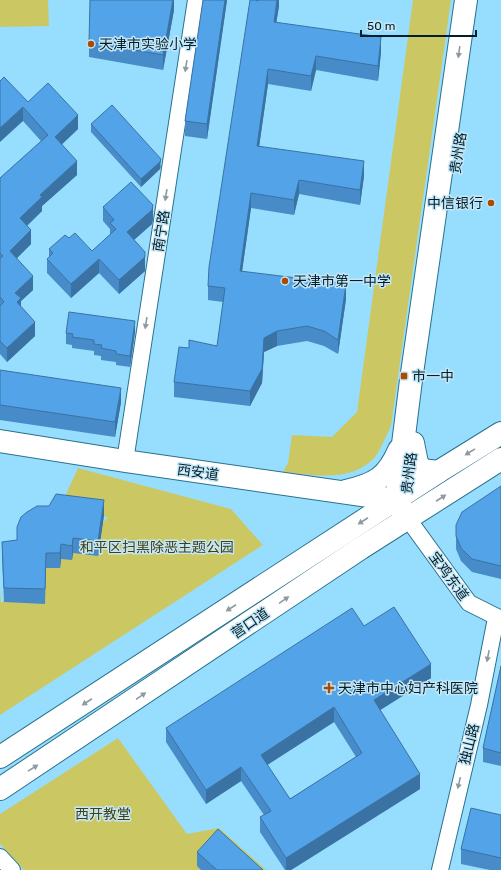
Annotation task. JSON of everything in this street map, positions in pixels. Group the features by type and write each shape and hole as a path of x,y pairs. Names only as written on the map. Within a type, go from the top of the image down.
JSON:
{"street":[{"name":"南宁路","path":"125,461 196,0"},
{"name":"贵州路","path":"408,519 400,497 466,0"},
{"name":"贵州路","path":"408,442 481,0"},
{"name":"营口道","path":"0,757 438,472 501,433"},
{"name":"西安道","path":"0,441 340,493 400,497"},
{"path":"408,442 417,463 422,470 438,472"},
{"path":"340,493 367,486 378,480 393,463 408,442"},
{"name":"营口道","path":"0,789 361,548 501,459"},
{"name":"宝鸡东道","path":"408,519 469,604 498,618"},
{"name":"独山路","path":"440,870 479,706 498,618"},
{"path":"0,857 12,870"}],"green space":[{"path":"0,0 48,0 49,26 0,27"},
{"path":"413,0 451,0 391,426 375,457 366,465 355,471 332,475 307,475 283,472 288,463 292,435 332,437 357,412"},
{"name":"和平区扫黑除恶主题公园","path":"78,468 231,509 263,545 0,715 0,589 1,603 108,518 65,496"},
{"name":"西开教堂","path":"118,738 187,834 219,828 266,870 24,870 0,844 0,814"}],"building":[{"path":"90,0 173,0 163,55 89,42"},
{"path":"203,0 225,0 207,124 185,121"},
{"path":"250,0 277,0 274,22 381,37 378,66 316,56 311,76 268,69 257,146 364,161 360,190 299,180 294,200 251,193 240,271 346,284 338,340 324,331 307,326 277,331 264,338 262,369 250,391 174,382 179,347 189,348 189,340 217,346 225,288 208,286 209,267"},
{"path":"4,77 28,102 48,83 78,115 55,137 77,161 40,195 42,197 20,218 31,230 10,251 33,276 15,293 21,298 17,302 35,322 7,348 0,341 0,306 4,302 0,297 0,258 3,256 0,253 0,178 48,135 23,107 0,128 0,81"},
{"path":"112,105 161,159 160,162 141,179 91,124"},
{"path":"131,182 153,205 152,210 127,232 145,252 145,257 119,280 99,259 71,284 47,259 53,253 49,249 65,235 69,238 75,233 92,251 116,229 110,223 114,220 103,207"},
{"path":"69,312 135,321 130,356 116,354 116,351 101,348 102,345 94,344 94,340 72,337 73,334 66,333"},
{"path":"0,370 121,388 115,422 0,405"},
{"path":"501,486 501,566 472,559 461,548 456,536 456,525 462,512"},
{"path":"56,494 104,500 98,541 73,538 72,546 61,544 60,553 46,553 45,589 4,588 2,542 17,540 17,527 21,517 37,506 49,506"},
{"path":"394,607 431,664 374,700 420,774 286,858 260,817 271,811 241,767 206,790 166,728 352,608 364,626","holes":["334,707 362,753 290,799 261,755"]},
{"path":"501,666 501,753 483,748"},
{"path":"471,808 501,815 501,858 461,849"},
{"path":"218,829 263,870 217,870 197,852"}],"place":[{"name":"天津市实验小学","path":"91,44"},
{"name":"中信银行","path":"491,203"},
{"name":"天津市第一中学","path":"285,281"},
{"name":"市一中","path":"404,376"},
{"name":"天津市中心妇产科医院","path":"329,688"}]}
